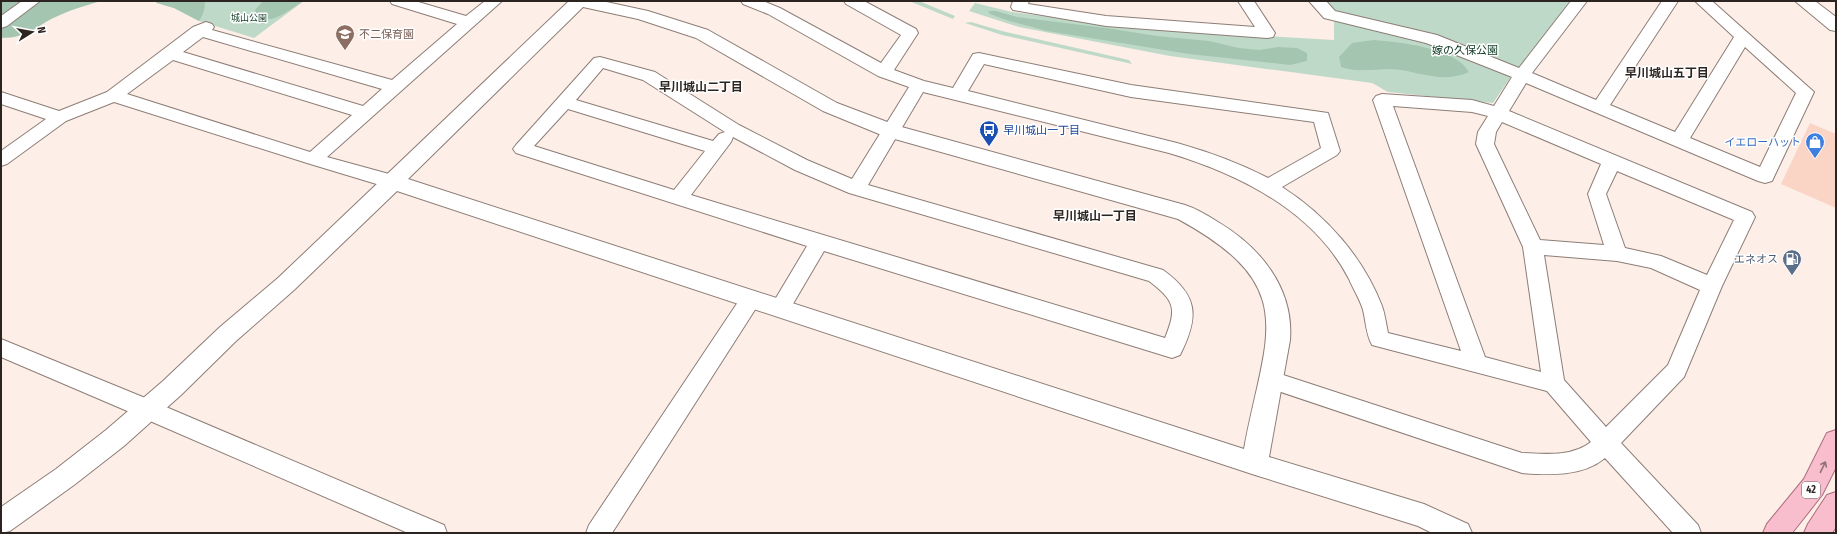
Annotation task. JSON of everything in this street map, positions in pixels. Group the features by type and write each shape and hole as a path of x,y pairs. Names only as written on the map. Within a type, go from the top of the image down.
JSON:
{"main road":[{"name":"42","path":"1776,533 1813,487 1836,441"},
{"path":"1817,533 1836,504"}],"street":[{"path":"1,23 32,1"},
{"path":"398,1 469,22"},
{"path":"313,159 494,1"},
{"path":"6,533 85,475 152,412 237,338 286,284 579,1 642,15 702,34 830,107 891,131 1185,213 1211,226 1231,240 1260,270 1273,294 1278,314 1279,337 1255,464"},
{"path":"749,1 774,11 884,72 918,85 1203,156 1229,166 1270,186 1300,208 1327,233 1351,267 1371,305 1379,339 1554,384"},
{"path":"852,1 910,33 884,72"},
{"path":"1022,1 1019,7 1106,21 1267,33 1246,1"},
{"path":"1317,1 1330,15 1431,39 1522,74 1766,176 1805,92 1703,1"},
{"path":"1579,1 1522,74 1497,113 1487,132 1485,144 1533,247 1554,384 1689,533"},
{"path":"1600,107 1670,1"},
{"path":"1804,1 1836,26"},
{"path":"1,160 60,118 113,96 202,29 396,87"},
{"path":"1680,141 1743,36"},
{"path":"169,53 366,113"},
{"path":"957,95 978,58 1131,91 1322,117 1331,151 1270,186"},
{"path":"600,62 649,76 732,129 801,164 856,188 1156,275 1170,285 1178,297 1183,312 1172,349 819,242 522,149 564,102 600,62"},
{"path":"856,188 918,85"},
{"path":"113,96 313,159 393,182 1255,464 1424,516 1459,533"},
{"path":"1,98 60,118"},
{"path":"1271,380 1522,463 1554,465 1588,458 1606,443 1676,371 1712,286 1745,217 1497,113 1472,106 1382,100 1476,363"},
{"path":"564,102 716,148"},
{"path":"678,198 732,129"},
{"path":"1612,161 1597,194 1617,254"},
{"path":"780,308 819,242"},
{"path":"1533,247 1617,254 1654,261 1712,286"},
{"path":"598,533 751,299"},
{"path":"1,348 436,533"},
{"path":"1,522 152,412"}],"green space":[{"path":"1,1 101,1 65,13 19,36 1,38"},
{"path":"155,1 205,1 205,7 199,21 174,8"},
{"name":"城山公園","path":"156,1 304,1 254,38 199,21 174,8 157,3"},
{"path":"263,1 303,1 278,17 264,19 259,17 255,10"},
{"path":"909,1 919,1 955,16 953,19"},
{"name":"嫁の久保公園","path":"1324,1 1570,1 1521,67 1514,67 1510,78 1493,103 1388,92 1372,83 1170,56 1019,27 969,11 975,3 1012,12 1142,29 1334,40 1334,11"},
{"path":"988,11 996,11 1017,17 1157,36 1209,41 1239,48 1259,50 1278,47 1297,48 1307,53 1307,61 1290,65 1189,54 1047,31 1006,20 990,14"},
{"path":"971,22 1002,31 1129,60 1132,64 1002,35 965,23"},
{"path":"1374,40 1398,42 1440,52 1452,57 1462,64 1469,72 1458,76 1439,77 1400,70 1353,70 1341,67 1339,57 1352,43"}],"building":[{"name":"イエローハット","path":"1810,123 1836,134 1836,208 1781,184"}],"place":[{"name":"不二保育園","path":"345,51"},
{"name":"早川城山一丁目","path":"989,147"},
{"name":"イエローハット","path":"1815,159"},
{"name":"エネオス","path":"1792,276"}],"district":[{"name":"早川城山五丁目","path":"1667,73"},
{"name":"早川城山二丁目","path":"701,87"},
{"name":"早川城山一丁目","path":"1095,216"}]}
